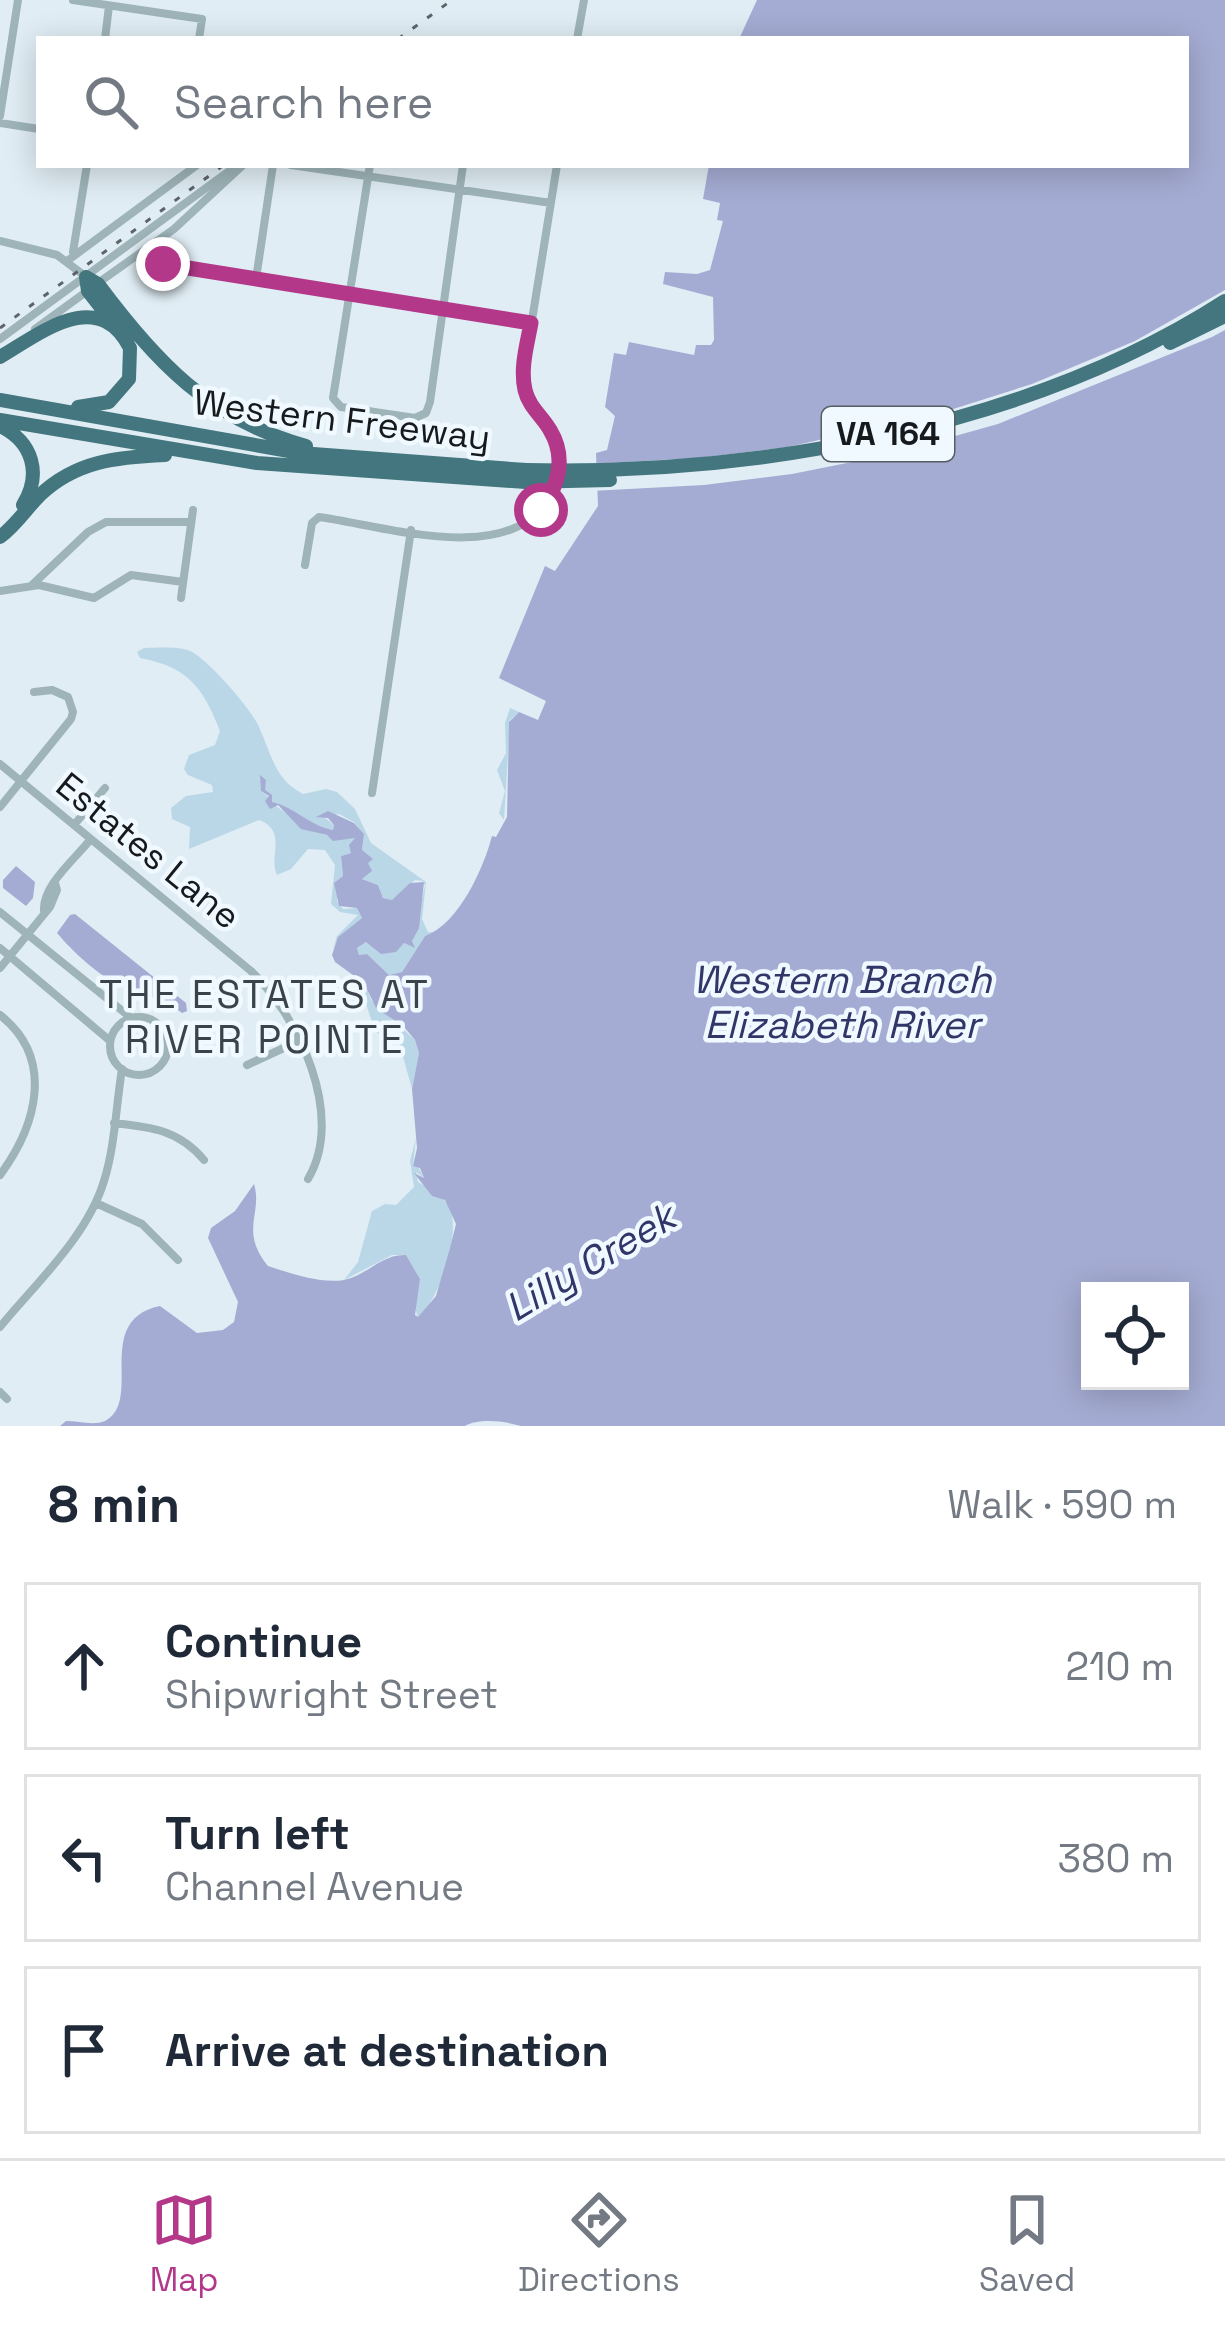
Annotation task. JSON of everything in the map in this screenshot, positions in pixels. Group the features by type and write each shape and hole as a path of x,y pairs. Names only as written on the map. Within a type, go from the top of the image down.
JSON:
{"highway":[{"path":"0,399 84,407 109,402 125,386 132,364 130,348 90,284"},
{"path":"90,284 157,359 210,403 261,431 358,458"},
{"name":"Western Freeway","path":"0,399 301,452 526,476 716,464 836,446 973,412 1080,373 1178,329 1225,301"},
{"name":"Western Freeway","path":"0,423 281,466 673,477 806,460 988,415 1065,388 1225,316"},
{"path":"0,356 52,326 79,317 100,319 116,328"},
{"path":"0,423 25,444 34,475 28,498 0,533"},
{"path":"0,533 39,496 77,470 119,457 197,454"}],"street":[{"path":"18,0 0,119 36,128"},
{"path":"73,0 202,19 199,36"},
{"path":"578,36 584,0"},
{"path":"105,36 110,6"},
{"path":"68,261 76,244 87,168"},
{"path":"68,261 193,168"},
{"path":"0,356 236,168"},
{"path":"256,279 272,168"},
{"path":"310,168 551,203"},
{"path":"370,168 333,398 347,408 419,418 428,408 462,168"},
{"path":"305,565 316,518 468,539 495,537 524,526 552,494 560,464 556,445 524,386 557,168"},
{"path":"0,241 45,250 68,261 90,284"},
{"path":"163,264 531,323"},
{"path":"0,339 90,284"},
{"path":"181,598 193,510"},
{"path":"32,585 88,532 106,522 191,522"},
{"path":"372,793 411,530"},
{"path":"0,591 32,585 88,598 107,592 131,575 183,582"},
{"path":"0,807 74,712 68,697 60,692 34,692"},
{"name":"Estates Lane","path":"0,764 262,982 302,1040 319,1108 317,1155 308,1179"},
{"path":"74,825 105,788"},
{"path":"0,968 50,907 55,884 90,839"},
{"path":"0,912 131,1018"},
{"path":"0,949 110,1040"},
{"path":"0,1015 27,1044 35,1084 22,1136 0,1175"},
{"path":"145,1017 166,1034 169,1047 155,1071 141,1075 122,1070 112,1057 110,1040 120,1024 131,1018 145,1017"},
{"path":"247,1065 302,1040"},
{"path":"0,1327 96,1203 108,1166 122,1070"},
{"path":"114,1123 165,1130 204,1160"},
{"path":"96,1203 142,1224 178,1260"}],"shaded area":[{"path":"179,648 198,656 248,709 275,765 293,788 303,794 326,789 337,792 355,809 371,843 426,882 422,919 428,932 436,932 425,936 402,972 389,975 367,954 359,955 357,948 366,942 377,951 404,943 414,947 425,886 415,880 392,900 383,898 378,885 362,879 371,871 362,850 364,835 354,822 339,814 324,817 334,825 333,830 271,802 272,798 264,790 266,780 261,777 261,791 270,798 265,801 301,825 325,835 355,838 351,853 341,856 343,876 337,881 337,901 343,909 357,908 362,918 339,936 333,950 337,936 358,915 340,912 331,904 335,865 325,850 308,849 291,869 277,875 275,837 259,820 189,849 190,827 172,819 171,808 186,796 213,792 212,785 184,769 189,755 215,745 220,731 192,681 170,667 140,658 137,652"},
{"path":"510,708 519,712 510,720 504,820 499,813 505,791 497,770 506,753 505,723"},
{"path":"359,981 365,983 371,1000 415,1040 419,1053 412,1089 399,1042 375,1032"},
{"path":"416,1138 413,1165 424,1178 416,1172 418,1182 448,1205 453,1231 442,1279 418,1318 414,1304 420,1279 406,1255 392,1255 344,1280 358,1262 372,1211 385,1204 396,1205 414,1187 410,1161"}],"water":[{"name":"Western Branch Elizabeth River","path":"757,0 1225,0 1225,1426 521,1426 492,1421 465,1426 60,1426 66,1421 105,1421 116,1411 123,1343 128,1327 140,1314 160,1306 197,1333 223,1330 234,1322 238,1302 208,1238 211,1228 235,1211 254,1184 253,1232 268,1266 335,1281 406,1255 420,1279 415,1315 436,1296 456,1224 445,1200 432,1196 414,1173 424,1178 420,1168 413,1166 417,1148 412,1089 419,1053 404,1027 376,1008 364,983 332,955 338,937 362,918 357,908 339,906 334,883 343,876 341,856 351,853 349,845 355,838 333,841 301,829 278,805 270,809 260,775 272,802 333,830 328,818 316,817 328,811 354,823 364,834 362,850 373,859 368,863 372,871 362,879 378,885 383,898 392,900 410,883 424,882 419,928 412,941 415,948 404,943 396,952 381,954 366,942 357,948 359,955 367,954 389,975 402,972 425,936 459,907 492,836 496,837 507,817 509,722 519,712 538,720 546,701 499,678 545,566 555,571 598,506 596,453 607,450 615,416 605,407 614,353 626,355 629,342 694,355 696,345 711,345 714,340 713,297 663,284 665,272 710,270 723,221 717,220 720,203 703,199 708,168 1189,168 1189,36 740,36"},
{"path":"16,866 35,882 33,898 26,906 3,888 3,880"},
{"path":"75,914 186,1003 187,1011 182,1013 119,985 86,962 57,933"}],"pier":[{"path":"1225,290 1225,330 998,424 887,455 792,474 591,491 589,464 788,447 947,411 1032,384 1135,341"}],"railway":[{"path":"402,36 452,0"},
{"path":"0,328 220,168"}],"district":[{"name":"THE ESTATES AT RIVER POINTE","path":"265,1016"}],"route":[{"path":"163,264 531,323 524,386 529,402 552,434 560,464 552,494 541,510"}],"water label":[{"name":"Lilly Creek","path":"590,1262"}]}
